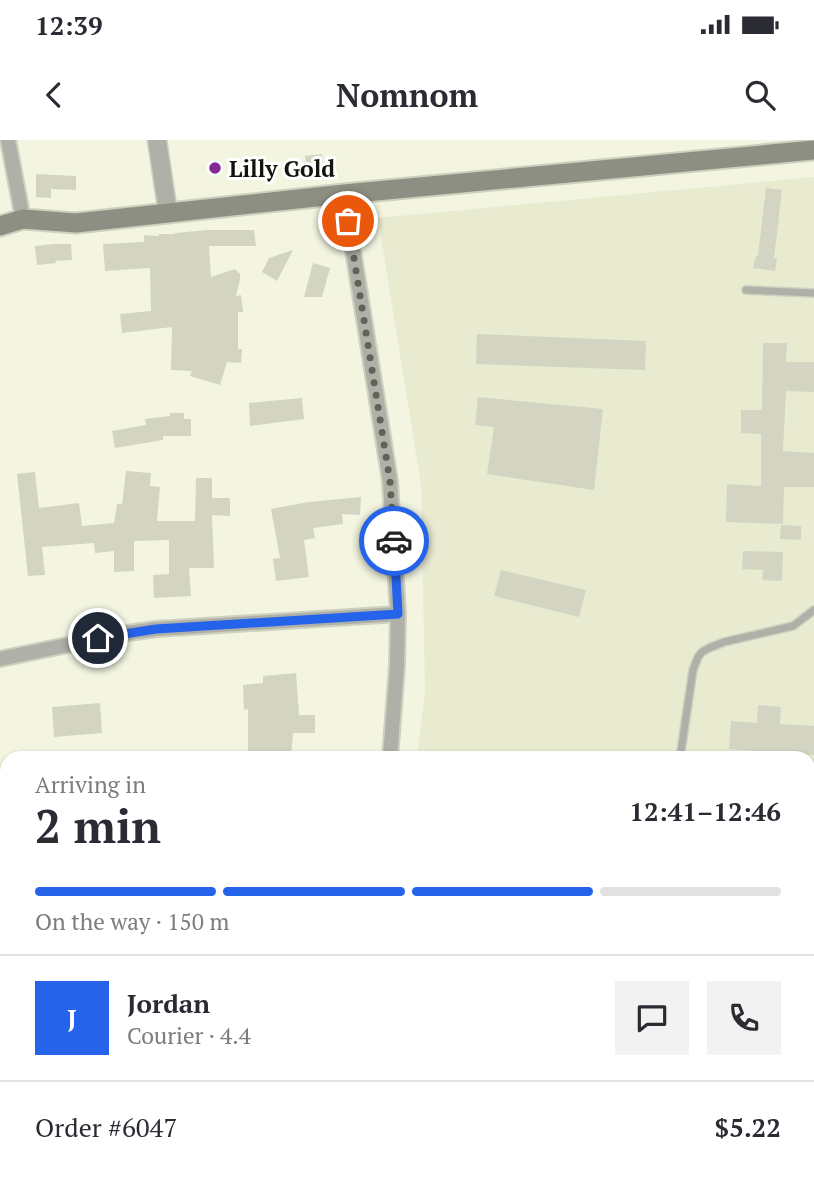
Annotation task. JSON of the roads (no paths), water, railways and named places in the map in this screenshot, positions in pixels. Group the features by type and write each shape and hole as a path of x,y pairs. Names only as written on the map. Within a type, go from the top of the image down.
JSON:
{"main road":[{"path":"0,226 23,219 76,223 344,194 814,150"}],"street":[{"path":"8,140 23,219"},
{"path":"157,140 168,213"},
{"path":"344,194 390,481 398,614 391,751"},
{"path":"0,659 156,629 398,614"}],"lane":[{"path":"746,290 814,293"},
{"path":"681,751 693,670 702,652 724,642 793,626 814,610"}],"place":[{"name":"Lilly Gold","path":"215,168"}]}
